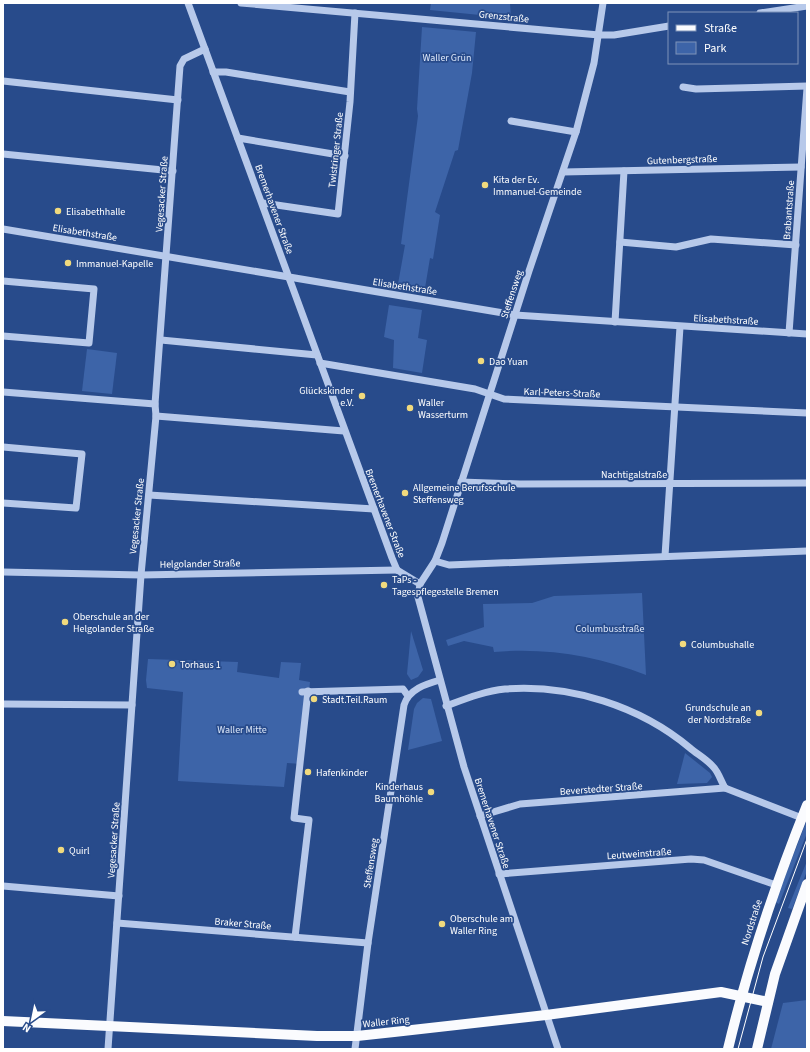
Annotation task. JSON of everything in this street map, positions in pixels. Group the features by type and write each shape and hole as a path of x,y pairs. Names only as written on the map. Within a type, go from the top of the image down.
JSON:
{"main road":[{"name":"Nordstraße","path":"728,1049 741,996 776,885 807,805"},
{"path":"756,1049 782,952 807,884"},
{"name":"Waller Ring","path":"3,1021 317,1036 357,1036 546,1015 721,992 768,1002"}],"street":[{"path":"188,3 204,49"},
{"name":"Grenzstraße","path":"241,3 304,6 355,13 599,35 614,35 668,26"},
{"name":"Steffensweg","path":"420,584 435,561 576,132 594,63 603,3"},
{"path":"767,12 807,6"},
{"name":"Twistringer Straße","path":"263,203 338,214 345,156 355,13"},
{"name":"Bremerhavener Straße","path":"204,49 263,203 288,278 397,570 420,584 418,597 446,706 480,816 558,1049"},
{"name":"Vegesacker Straße","path":"108,1049 141,575 156,416 155,404 161,340 180,66 184,58 204,49"},
{"path":"213,72 226,72 350,92"},
{"path":"3,81 178,100"},
{"path":"683,87 696,89 807,87"},
{"name":"Brabantstraße","path":"789,333 807,87"},
{"path":"511,121 576,132"},
{"path":"238,138 345,156"},
{"path":"3,154 173,171"},
{"name":"Gutenbergstraße","path":"563,172 801,167"},
{"path":"615,322 624,171"},
{"name":"Elisabethstraße","path":"3,229 515,315 680,327 807,334"},
{"path":"620,242 676,247 711,239 796,245"},
{"path":"3,281 94,290 89,343 3,336"},
{"path":"665,556 680,327"},
{"path":"161,340 318,355"},
{"name":"Karl-Peters-Straße","path":"320,363 475,389 504,399 807,413"},
{"path":"3,392 155,404"},
{"path":"156,416 344,431"},
{"path":"3,448 82,454 76,508 3,503"},
{"name":"Nachtigalstraße","path":"461,482 670,484 807,482"},
{"path":"149,494 374,509"},
{"path":"435,561 449,564 807,551"},
{"name":"Helgolander Straße","path":"3,572 141,575 397,570"},
{"path":"295,937 309,820 294,818 305,692 403,690 408,696 426,684 440,680"},
{"path":"446,706 491,691 506,689 551,690 590,697 621,707 674,735 717,770 725,788 802,818"},
{"name":"Steffensweg","path":"355,1049 368,943 404,705 408,696"},
{"path":"3,704 132,705"},
{"name":"Beverstedter Straße","path":"480,816 520,804 725,788"},
{"name":"Leutweinstraße","path":"499,874 691,859 704,860 776,885"},
{"path":"3,886 119,896"},
{"name":"Braker Straße","path":"117,923 368,943"}],"green space":[{"path":"431,3 510,3 511,18 430,10"},
{"name":"Waller Grün","path":"422,27 476,32 472,73 458,150 455,151 435,212 440,215 433,259 430,258 425,288 398,284 405,245 401,244 418,116 417,109"},
{"path":"389,305 422,310 418,338 427,340 422,373 393,368 394,340 384,337"},
{"path":"87,349 117,353 112,394 82,391"},
{"name":"Columbusstraße","path":"642,593 646,675 628,668 571,654 533,651 494,652 493,647 464,641 448,646 446,640 484,627 483,604 532,603 554,596"},
{"path":"411,631 423,670 418,677 411,680 407,674"},
{"name":"Waller Mitte","path":"148,659 238,662 237,672 279,678 281,662 301,663 299,680 310,682 302,764 287,763 284,787 178,781 183,692 147,688 146,680"},
{"path":"423,698 431,699 442,741 408,750 414,709 417,703"},
{"path":"685,753 710,773 712,777 707,783 677,784"},
{"path":"807,820 807,833 779,904 775,902"},
{"path":"807,861 807,871 792,909 788,908"},
{"path":"807,1000 807,1049 771,1049 783,1003"}],"tram line":[{"path":"738,1049 763,957 807,839"}],"place":[{"name":"Kita der Ev. Immanuel-Gemeinde","path":"485,185"},
{"name":"Elisabethhalle","path":"58,211"},
{"name":"Immanuel-Kapelle","path":"68,263"},
{"name":"Dao Yuan","path":"481,361"},
{"name":"Glückskinder e.V.","path":"362,396"},
{"name":"Waller Wasserturm","path":"410,408"},
{"name":"Allgemeine Berufsschule Steffensweg","path":"405,493"},
{"name":"TaPs - Tagespflegestelle Bremen","path":"384,585"},
{"name":"Oberschule an der Helgolander Straße","path":"65,622"},
{"name":"Columbushalle","path":"683,644"},
{"name":"Torhaus 1","path":"172,664"},
{"name":"Stadt.Teil.Raum","path":"314,699"},
{"name":"Grundschule an der Nordstraße","path":"759,713"},
{"name":"Hafenkinder","path":"308,772"},
{"name":"Kinderhaus Baumhöhle","path":"431,792"},
{"name":"Quirl","path":"61,850"},
{"name":"Oberschule am Waller Ring","path":"442,924"}]}
